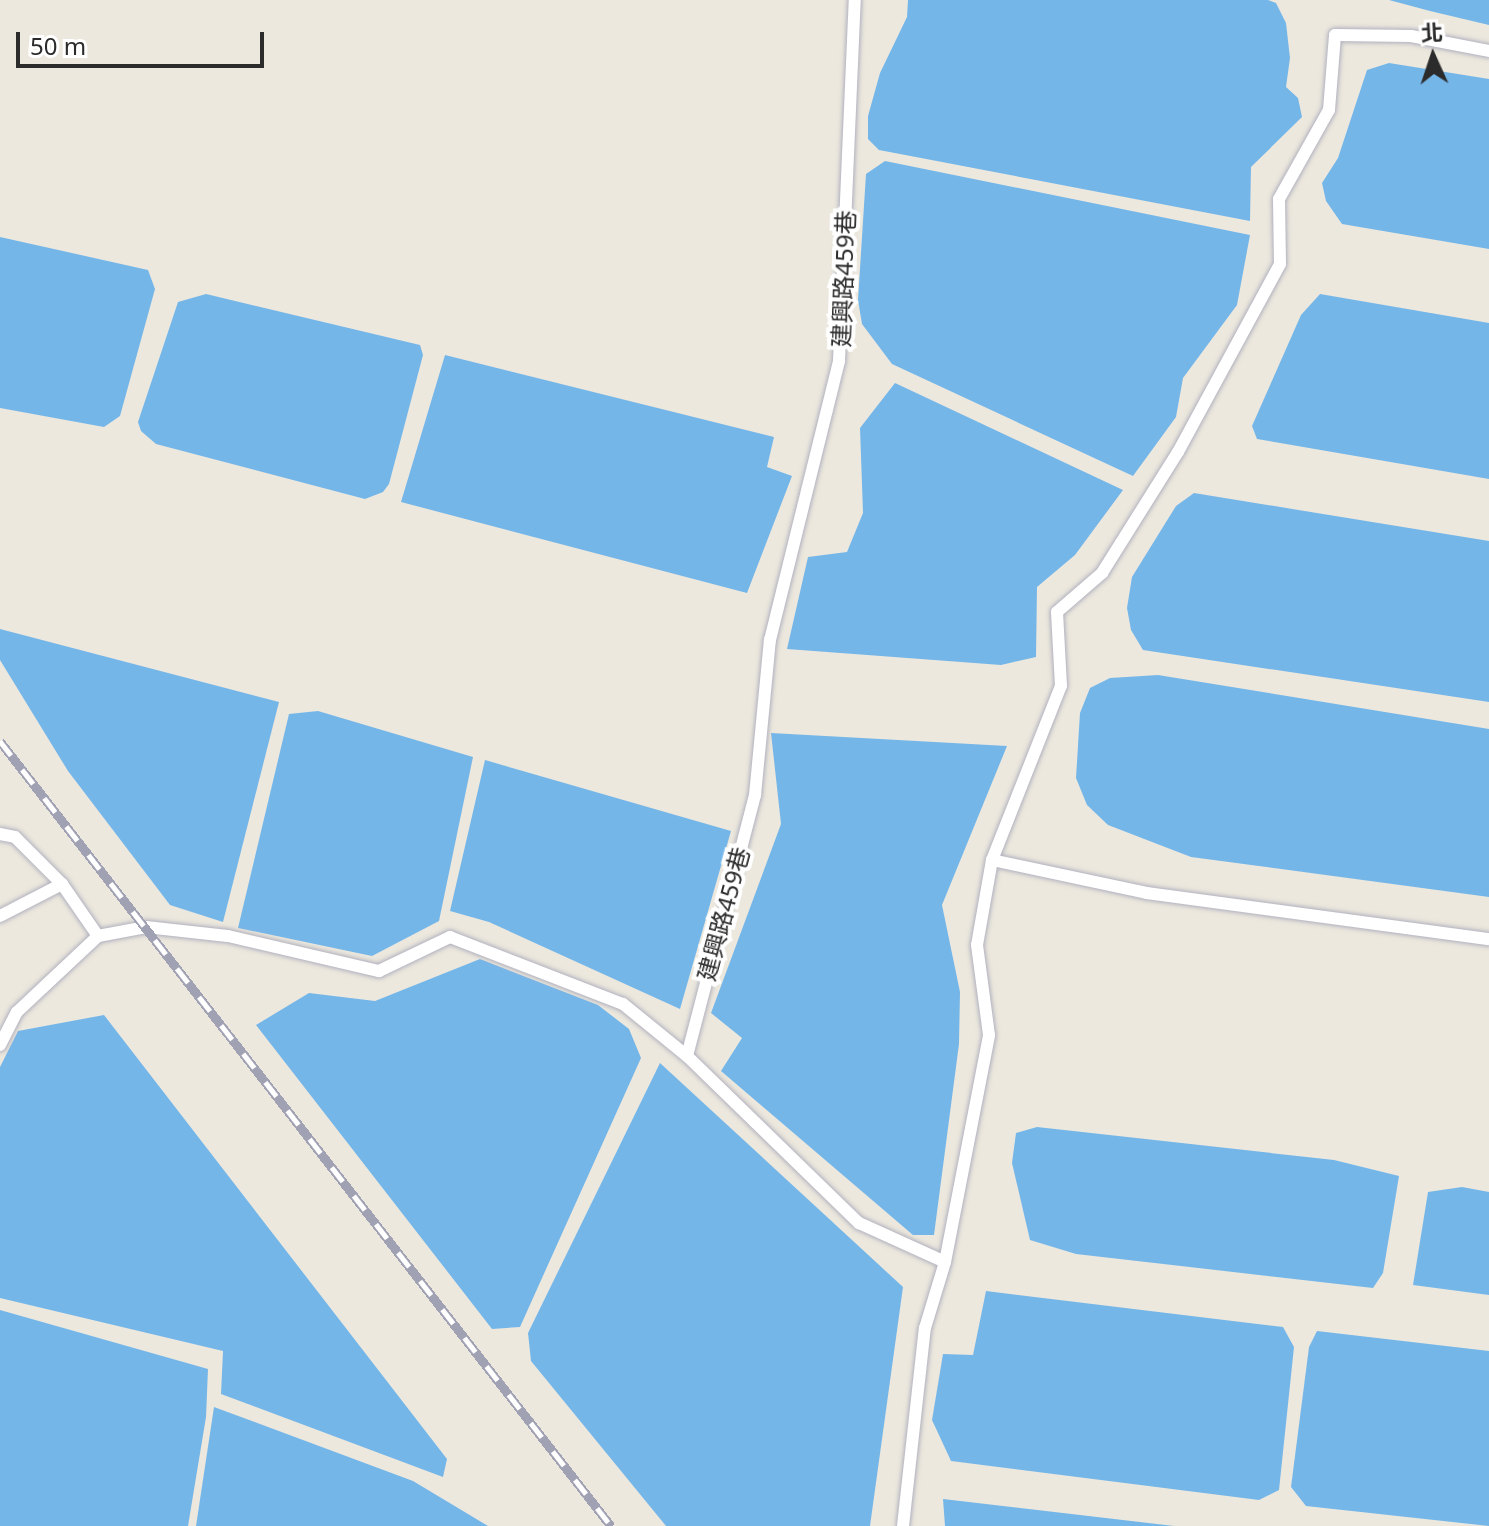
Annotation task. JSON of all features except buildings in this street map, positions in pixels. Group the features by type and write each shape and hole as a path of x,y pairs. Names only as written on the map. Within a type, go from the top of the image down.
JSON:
{"lane":[{"name":"建興路459巷","path":"687,1056 755,795 770,640 839,361 855,0"},
{"path":"903,1526 925,1328 945,1262 989,1035 977,945 992,860 1061,686 1057,612 1102,573 1178,452 1280,264 1279,199 1329,110 1335,35 1411,36 1489,51"},
{"path":"0,834 15,837 62,884 98,936"},
{"path":"992,860 1147,893 1489,939"},
{"path":"0,916 62,884"},
{"path":"0,1045 17,1012 98,936 146,927 228,936 379,971 450,937 623,1004 687,1056 859,1223 945,1262"}],"water":[{"path":"908,0 1268,0 1276,3 1286,23 1290,58 1286,87 1298,98 1302,117 1251,167 1250,221 879,150 868,139 868,116 880,73 907,17"},
{"path":"1389,0 1489,0 1489,25 1430,11"},
{"path":"1389,63 1489,79 1489,249 1342,224 1326,201 1322,183 1338,158 1367,70"},
{"path":"885,161 1250,235 1237,305 1183,378 1176,417 1133,476 892,364 862,324 858,300 866,174"},
{"path":"0,237 148,270 155,289 120,416 104,427 0,408"},
{"path":"206,294 420,345 423,355 389,484 383,492 365,499 156,444 141,431 138,422 178,302"},
{"path":"1320,294 1489,323 1489,479 1257,439 1252,426 1301,315"},
{"path":"445,355 774,437 767,467 792,476 747,593 401,502"},
{"path":"895,383 1123,490 1075,555 1037,587 1036,657 1001,665 787,649 808,557 847,552 863,513 860,428"},
{"path":"1194,493 1489,541 1489,702 1143,650 1131,630 1127,608 1132,577 1176,506"},
{"path":"0,629 279,702 223,922 170,905 68,771 0,660"},
{"path":"1158,675 1489,729 1489,897 1191,857 1108,825 1087,805 1076,778 1080,713 1090,688 1110,678"},
{"path":"318,711 473,757 439,921 372,956 238,928 289,714"},
{"path":"771,733 1007,746 942,905 960,992 959,1044 934,1235 913,1235 721,1071 742,1038 711,1013 781,824"},
{"path":"485,760 731,831 680,1009 489,922 450,911"},
{"path":"480,959 598,1005 629,1029 641,1058 520,1327 492,1329 256,1025 309,993 375,1001"},
{"path":"104,1015 447,1459 443,1477 221,1394 223,1351 0,1298 0,1067 18,1031"},
{"path":"660,1063 903,1287 870,1526 666,1526 531,1361 528,1333"},
{"path":"1037,1127 1334,1160 1399,1176 1383,1273 1373,1288 1076,1254 1030,1240 1012,1163 1016,1133"},
{"path":"1462,1187 1489,1192 1489,1295 1413,1285 1428,1192"},
{"path":"986,1291 1283,1327 1294,1347 1279,1490 1259,1500 951,1461 932,1420 943,1354 973,1355"},
{"path":"0,1310 208,1369 206,1417 188,1526 0,1526"},
{"path":"1317,1331 1489,1351 1489,1526 1306,1506 1291,1487 1309,1347"},
{"path":"214,1407 413,1481 488,1526 196,1526"},
{"path":"943,1499 1174,1526 945,1526"}],"railway":[{"path":"0,741 611,1526"}]}
